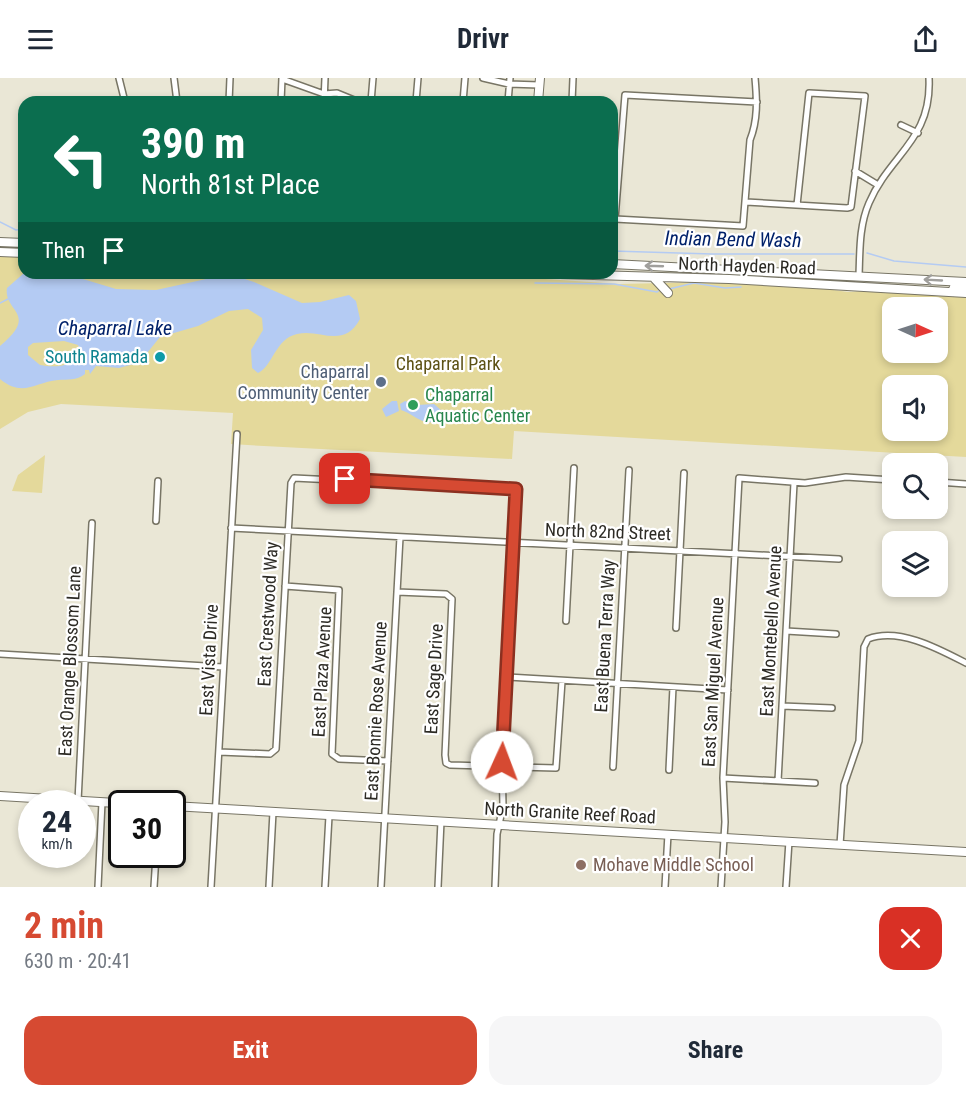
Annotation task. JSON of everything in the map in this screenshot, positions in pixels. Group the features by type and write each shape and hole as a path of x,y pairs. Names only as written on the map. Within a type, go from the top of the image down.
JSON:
{"street":[{"path":"119,78 124,96"},
{"path":"174,78 176,96"},
{"path":"229,96 230,78"},
{"path":"281,96 282,78 324,94 337,93 344,96"},
{"path":"324,94 325,78"},
{"path":"372,96 373,78"},
{"path":"416,96 418,78"},
{"path":"464,96 465,78"},
{"path":"483,78 540,82"},
{"path":"572,96 573,78"},
{"path":"618,219 743,226 750,140 755,127 757,102 755,78"},
{"path":"859,276 862,224 878,185 918,133 927,106 929,78"},
{"path":"508,96 509,81"},
{"path":"746,202 797,205 851,207 856,150 862,134 865,96 809,93 797,205"},
{"path":"618,182 625,95 757,102"},
{"path":"901,125 918,133"},
{"path":"855,171 878,185"},
{"path":"0,242 18,243"},
{"path":"0,252 18,253"},
{"name":"North Hayden Road","path":"618,264 966,282"},
{"name":"North Hayden Road","path":"618,277 729,279 966,293"},
{"path":"654,278 668,293"},
{"path":"952,292 954,286 966,287"},
{"name":"East Vista Drive","path":"211,887 237,434"},
{"path":"566,621 574,468"},
{"name":"East Buena Terra Way","path":"613,767 629,470"},
{"path":"676,628 684,473"},
{"path":"794,483 846,477 882,479"},
{"name":"East Crestwood Way","path":"219,752 274,753 291,483 294,478 516,489 513,543"},
{"name":"East San Miguel Avenue","path":"721,887 724,837 723,778 739,478 794,483"},
{"path":"156,521 158,481"},
{"name":"East Montebello Avenue","path":"778,781 794,483"},
{"path":"948,483 966,484"},
{"name":"East Orange Blossom Lane","path":"79,790 92,523"},
{"name":"North 82nd Street","path":"231,528 840,559"},
{"name":"East Bonnie Rose Avenue","path":"381,887 400,537"},
{"path":"495,887 503,806 502,767 513,543"},
{"name":"East Plaza Avenue","path":"285,586 339,590 333,756 339,759 388,761"},
{"name":"East Sage Drive","path":"397,592 451,597 446,763 502,767"},
{"path":"786,631 836,634"},
{"path":"840,844 844,785 860,741 864,647 868,639 877,636 921,641 966,663"},
{"path":"0,654 223,667"},
{"path":"506,677 728,690"},
{"path":"502,767 556,768 562,681"},
{"path":"669,770 673,687"},
{"path":"782,706 832,708"},
{"path":"723,778 815,783"},
{"path":"0,796 18,797"},
{"path":"96,802 108,802"},
{"path":"98,887 102,802"},
{"name":"North Granite Reef Road","path":"186,807 966,852"},
{"path":"269,887 273,812"},
{"path":"325,887 329,816"},
{"path":"438,887 441,821"},
{"path":"664,887 668,834"},
{"path":"786,887 789,841"},
{"path":"154,887 155,868"}],"green space":[{"name":"Chaparral Park","path":"0,256 18,257 18,279 546,279 620,284 708,282 819,288 848,292 868,291 966,297 966,457 948,456 948,453 896,453 514,431 512,459 264,446 231,444 233,413 61,404 28,412 0,429"},
{"path":"45,455 42,493 12,491 18,475"}],"water":[{"name":"Chaparral Lake","path":"18,278 83,279 116,289 156,290 206,279 245,279 302,303 320,302 349,295 356,301 360,319 346,334 339,336 306,333 290,337 284,341 263,370 258,373 252,368 251,350 263,330 262,318 248,309 229,311 198,326 160,337 143,358 134,364 119,368 96,366 90,374 89,370 85,370 85,374 78,378 50,381 22,388 8,385 0,379 0,346 12,335 19,319 7,296 7,288","holes":["64,341 78,345 81,352 73,361 63,365 40,365 28,355 28,347 33,343"]},
{"path":"392,401 397,401 399,411 386,417 382,409"},
{"path":"405,401 417,405 434,404 442,411 442,416 431,422 421,420 401,410 400,404"}],"waterway":[{"name":"Indian Bend Wash","path":"0,222 18,230"},
{"name":"Indian Bend Wash","path":"618,251 854,254"},
{"name":"Indian Bend Wash","path":"867,253 894,261 966,267"},
{"path":"535,283 614,284 657,292 661,289"},
{"path":"669,289 694,283 725,288 741,287"},
{"path":"0,303 8,299"}],"place":[{"name":"South Ramada","path":"160,357"},
{"name":"Chaparral Community Center","path":"381,382"},
{"name":"Chaparral Aquatic Center","path":"413,405"},
{"name":"Mohave Middle School","path":"581,865"}],"route":[{"path":"345,479 516,489 502,762"}]}
